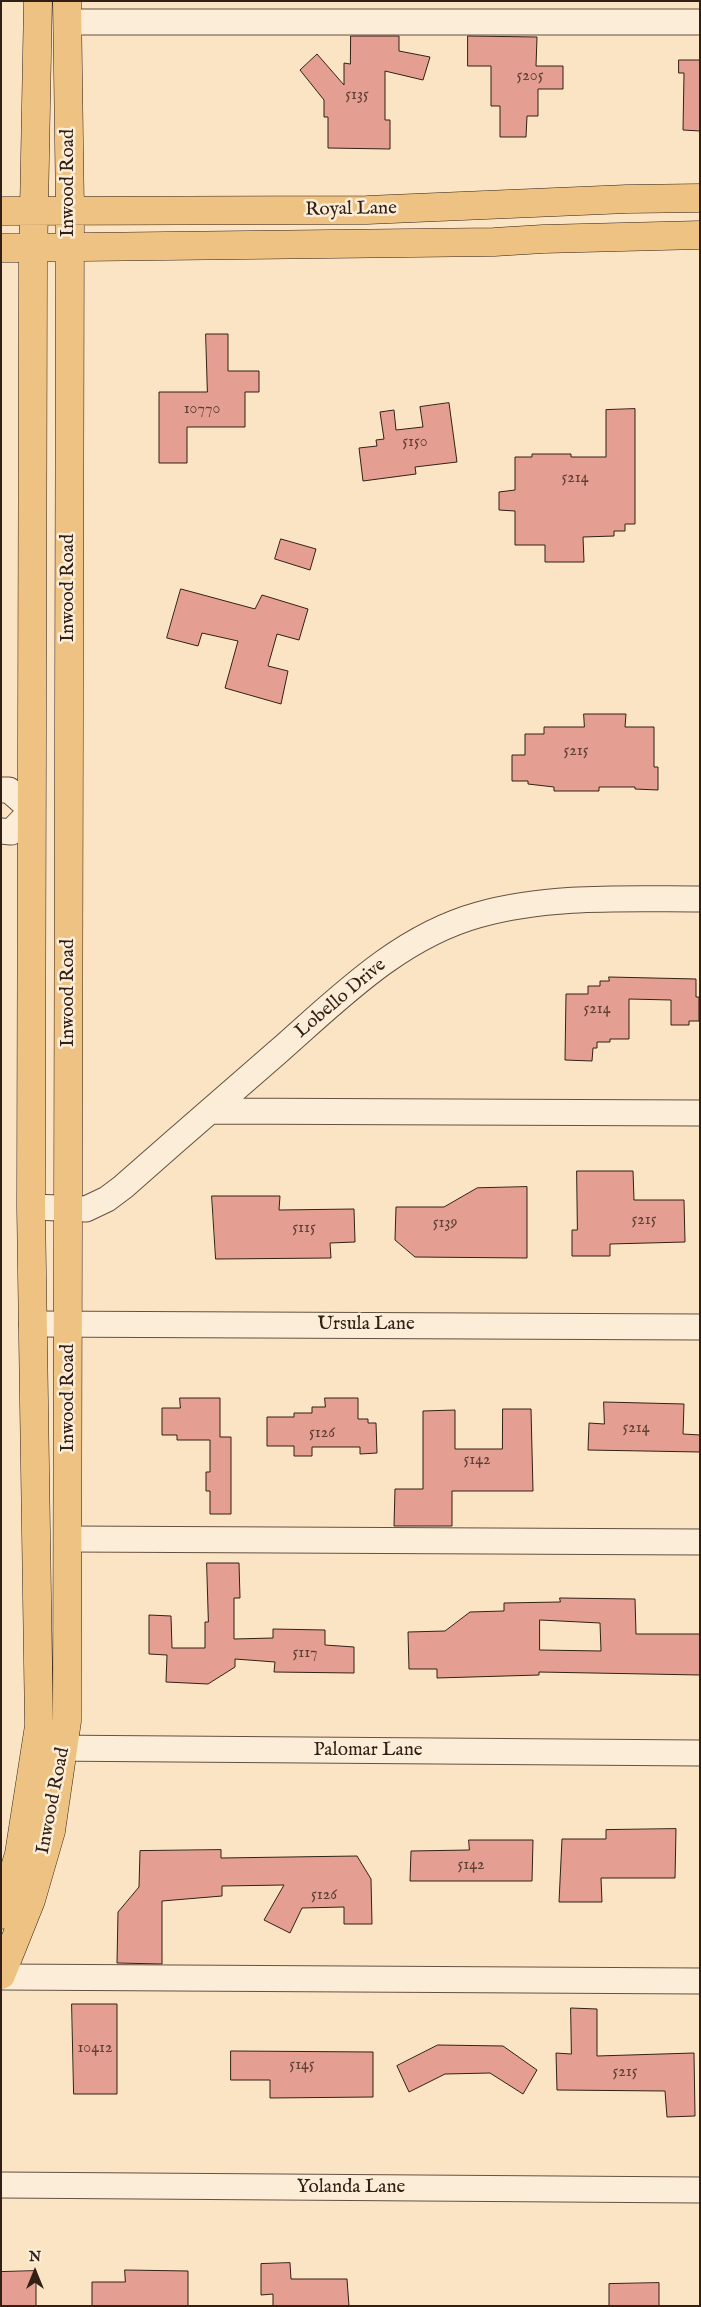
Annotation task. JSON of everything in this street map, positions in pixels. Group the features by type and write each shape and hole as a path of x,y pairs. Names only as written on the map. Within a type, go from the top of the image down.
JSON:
{"main road":[{"name":"Inwood Road","path":"1,1916 19,1854 36,1748 39,1699 31,1207 34,248 38,1"},
{"name":"Inwood Road","path":"1,1976 31,1900 51,1831 68,1721 70,211 67,12"},
{"name":"Royal Lane","path":"1,211 367,210 627,199 700,198"},
{"path":"494,206 494,242"},
{"name":"Royal Lane","path":"1,248 494,242 552,238 700,235"},
{"path":"32,810 69,810"}],"street":[{"path":"67,12 700,22"},
{"path":"1,790 9,790 32,810 11,832 1,832"},
{"name":"Lobello Drive","path":"31,1207 86,1209 106,1199 365,976 418,939 476,915 523,905 555,901 700,899"},
{"path":"210,1111 700,1113"},
{"name":"Ursula Lane","path":"32,1324 700,1326"},
{"path":"69,1539 700,1542"},
{"name":"Palomar Lane","path":"36,1748 700,1753"},
{"path":"1,1976 700,1981"},
{"name":"Yolanda Lane","path":"1,2186 700,2190"}],"building":[{"path":"351,36 399,36 399,51 430,57 423,80 385,71 385,120 390,120 390,149 328,148 328,117 324,117 324,100 300,70 317,54 344,85 344,63 350,64"},
{"path":"468,36 537,37 536,66 563,66 563,89 538,89 538,116 527,116 526,137 500,137 500,106 491,106 491,66 468,66"},
{"path":"679,60 700,60 700,131 683,130 684,73 679,73"},
{"path":"206,334 228,334 228,371 259,371 259,392 245,392 245,427 187,427 187,463 159,463 159,392 207,392"},
{"path":"449,403 457,462 415,467 416,474 363,481 359,448 377,446 376,440 384,439 380,412 394,410 396,430 423,427 420,407"},
{"path":"635,409 635,524 625,524 625,531 614,531 614,536 583,537 584,562 545,562 545,545 515,545 515,511 499,510 499,492 515,490 515,457 532,457 532,454 571,454 571,457 606,457 606,410"},
{"path":"281,539 316,549 310,570 275,559"},
{"path":"181,589 255,609 262,595 308,609 299,640 277,634 268,666 288,671 281,704 225,688 238,641 202,633 198,646 167,638"},
{"path":"584,714 626,714 625,727 654,727 654,767 658,767 658,790 635,789 635,787 599,787 599,791 554,791 554,787 528,784 528,781 512,781 512,755 525,755 525,734 544,734 544,727 584,727"},
{"path":"609,977 696,979 696,997 699,997 699,1021 689,1021 689,1025 671,1025 671,1000 629,999 629,1039 610,1039 610,1042 597,1042 597,1048 593,1048 592,1061 565,1060 566,994 588,994 588,986 600,986 600,981 609,981"},
{"path":"577,1171 633,1171 634,1200 684,1200 685,1242 610,1244 610,1256 572,1256 572,1230 577,1230"},
{"path":"527,1187 527,1258 415,1257 395,1240 396,1207 444,1207 477,1188"},
{"path":"212,1196 280,1196 279,1210 354,1209 355,1242 330,1243 331,1258 216,1259"},
{"path":"180,1398 220,1398 220,1437 231,1437 231,1514 210,1514 210,1491 206,1491 206,1472 210,1472 210,1440 177,1440 177,1435 162,1435 162,1408 180,1408"},
{"path":"325,1398 358,1398 358,1419 368,1419 368,1423 376,1423 377,1453 360,1454 360,1447 312,1447 312,1456 294,1456 294,1446 267,1446 267,1417 294,1417 294,1413 312,1413 312,1407 325,1407"},
{"path":"604,1402 684,1404 683,1434 700,1435 700,1452 588,1450 589,1423 604,1424"},
{"path":"503,1409 531,1409 533,1491 452,1491 452,1526 394,1526 395,1489 423,1489 423,1411 455,1410 455,1449 502,1449"},
{"path":"207,1563 239,1563 240,1598 234,1598 234,1639 273,1638 273,1629 325,1630 325,1645 354,1647 354,1673 274,1672 275,1662 235,1659 235,1667 208,1684 166,1682 167,1655 149,1654 149,1615 171,1616 172,1648 205,1648 205,1622 208,1622"},
{"path":"560,1598 635,1599 636,1634 700,1634 700,1675 539,1672 539,1675 437,1678 437,1669 409,1669 408,1632 445,1631 470,1612 504,1611 504,1603 560,1602","holes":["540,1620 600,1623 601,1651 540,1650"]},
{"path":"676,1829 675,1878 601,1878 602,1902 559,1902 562,1839 606,1839 606,1830"},
{"path":"469,1840 533,1840 532,1881 410,1881 411,1851 469,1850"},
{"path":"221,1850 221,1858 357,1856 371,1879 372,1924 344,1924 344,1907 302,1908 290,1933 264,1920 284,1885 222,1886 222,1896 162,1901 162,1964 117,1963 118,1912 139,1887 140,1851"},
{"path":"72,2004 117,2004 117,2094 74,2094"},
{"path":"571,2008 597,2009 597,2056 694,2053 695,2116 667,2117 665,2091 557,2090 556,2053 571,2054"},
{"path":"438,2045 503,2046 537,2070 523,2094 490,2073 445,2074 409,2092 397,2066"},
{"path":"231,2051 373,2052 373,2097 270,2098 270,2080 231,2080"},
{"path":"290,2263 291,2279 347,2279 349,2306 273,2306 273,2294 261,2295 261,2264"},
{"path":"125,2270 188,2271 188,2306 92,2306 92,2282 125,2282"},
{"path":"36,2271 36,2306 1,2306 1,2272"},
{"path":"659,2283 659,2306 609,2306 609,2284"}]}
